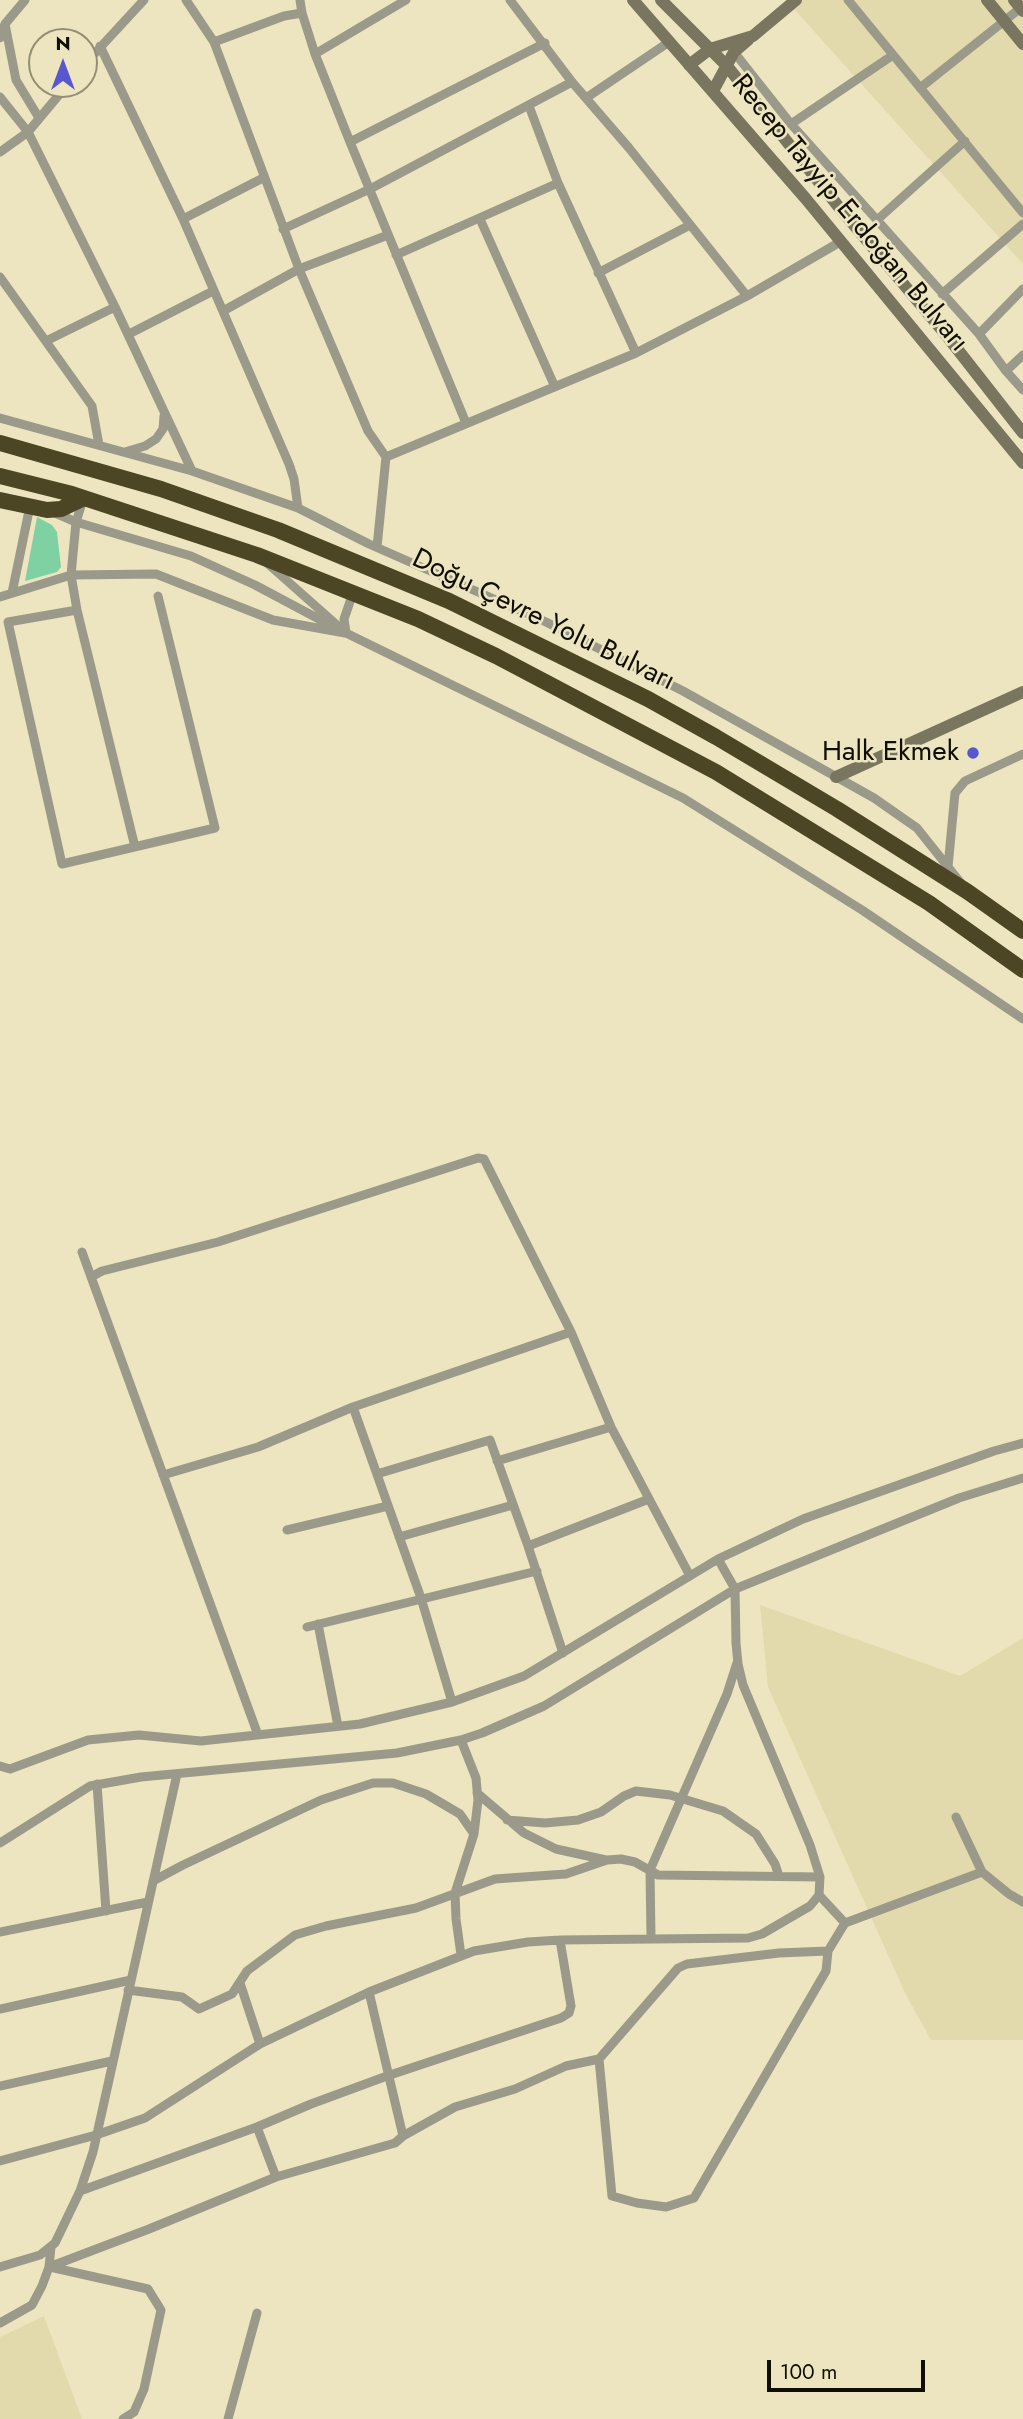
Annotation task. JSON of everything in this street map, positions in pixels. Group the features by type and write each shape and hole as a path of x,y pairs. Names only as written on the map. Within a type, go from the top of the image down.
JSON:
{"highway":[{"name":"Doğu Çevre Yolu Bulvarı","path":"0,443 160,489 278,530 449,601 648,699 716,737 837,809 968,892 1023,931"},
{"name":"Doğu Çevre Yolu Bulvarı","path":"0,475 84,498 257,555 418,619 496,656 716,772 929,903 1023,970"},
{"path":"0,500 39,508 61,509 84,498"}],"main road":[{"name":"Recep Tayyip Erdoğan Bulvarı","path":"633,0 806,199 1023,463"},
{"name":"Recep Tayyip Erdoğan Bulvarı","path":"661,0 727,66 1023,433"},
{"path":"713,91 734,52 796,0"},
{"path":"987,0 1023,44"},
{"path":"689,65 710,49 754,36"},
{"path":"836,777 1023,692"}],"street":[{"path":"0,38 5,24 25,0"},
{"path":"98,48 144,0"},
{"path":"187,0 214,43 299,269 368,430 386,457 377,547"},
{"path":"300,0 316,54 350,142 466,423"},
{"path":"316,54 406,0"},
{"path":"510,0 572,82 747,296"},
{"path":"848,0 1023,213"},
{"path":"920,88 1005,22 1020,6"},
{"path":"214,43 284,16 302,13"},
{"path":"5,24 16,80 39,118"},
{"path":"586,97 669,42"},
{"path":"350,142 545,43"},
{"path":"100,46 183,219 289,464 298,508"},
{"path":"734,52 791,124 979,334 1023,390"},
{"path":"791,124 893,55"},
{"path":"283,229 370,189 572,82"},
{"path":"0,97 28,132 115,307 192,471"},
{"path":"0,152 28,132 56,98"},
{"path":"529,106 558,183 636,353"},
{"path":"877,220 965,141"},
{"path":"183,219 263,178"},
{"path":"396,255 558,183"},
{"path":"480,219 555,387"},
{"path":"942,293 1023,224"},
{"path":"598,273 690,225"},
{"path":"223,311 299,269 388,235"},
{"path":"386,457 636,353 747,296 840,242"},
{"path":"0,277 92,406 99,445"},
{"path":"979,334 1023,289"},
{"path":"128,334 213,291"},
{"path":"46,341 115,307"},
{"path":"1006,371 1023,355"},
{"path":"125,452 145,446 156,439 163,429 164,414"},
{"path":"0,418 192,471 298,508 377,547 546,622 683,691 874,798 917,828 968,892"},
{"path":"84,498 76,522 71,575 77,610 135,847"},
{"path":"12,593 39,508 76,522 191,556 254,585 346,634"},
{"name":"Doğu Çevre Yolu Bulvarı","path":"257,555 346,634 683,798 862,910 1023,1019"},
{"path":"0,597 71,575 156,573 273,620 346,634"},
{"path":"346,634 344,619 353,593"},
{"path":"77,610 8,622 62,864 215,828 158,596"},
{"path":"948,867 955,793 965,781 1023,754"},
{"path":"91,1277 102,1271 218,1242 478,1158 484,1159 571,1332 611,1427 690,1576"},
{"path":"82,1252 258,1735"},
{"path":"163,1475 258,1447 353,1407 571,1332"},
{"path":"353,1407 421,1598 452,1702"},
{"path":"498,1461 611,1427"},
{"path":"377,1474 490,1440 563,1653"},
{"path":"0,1766 10,1769 88,1740 139,1735 201,1741 338,1727 452,1702 524,1676 718,1559 803,1519 1023,1443"},
{"path":"0,1843 97,1784 397,1753 461,1740 544,1706 735,1589 959,1498 1023,1478"},
{"path":"528,1546 649,1499"},
{"path":"399,1537 513,1505"},
{"path":"287,1530 388,1506"},
{"path":"0,2161 96,2135 145,2118 260,2044 369,1992 461,1955 528,1942 755,1936 810,1906 819,1895 820,1877 810,1845 743,1685 737,1661 735,1589 718,1559"},
{"path":"338,1727 313,1626 537,1571"},
{"path":"651,1938 650,1870 727,1695 737,1661"},
{"path":"461,1740 476,1778 477,1793 474,1834 456,1893 461,1955"},
{"path":"0,2267 40,2255 55,2243 80,2191 96,2135 177,1774"},
{"path":"153,1881 321,1800 373,1783 393,1783 426,1794 460,1814 474,1834"},
{"path":"97,1784 106,1911"},
{"path":"507,1820 545,1824 578,1820 601,1812 636,1791 670,1795 723,1811 756,1835 775,1864 779,1876"},
{"path":"477,1793 524,1833 556,1849 607,1860"},
{"path":"956,1816 982,1872 1023,1902"},
{"path":"128,1990 182,1997 199,2009 232,1994 247,1971 295,1935 416,1908 495,1879 566,1874 607,1860 635,1862 658,1875 820,1877"},
{"path":"599,2059 612,2196 666,2207 694,2198 826,1971 828,1951 845,1923 982,1872"},
{"path":"819,1895 845,1923"},
{"path":"0,1932 148,1902"},
{"path":"80,2191 257,2127 387,2076 561,2018 569,2013 571,2006 560,1940"},
{"path":"48,2267 276,2177 395,2143 455,2107 515,2089 566,2066 599,2059 678,1968 687,1964 779,1953 828,1951"},
{"path":"0,2009 131,1980"},
{"path":"240,1983 260,2044"},
{"path":"369,1992 403,2136"},
{"path":"0,2086 112,2061"},
{"path":"257,2127 276,2177"},
{"path":"0,2323 32,2305 42,2286 51,2246"},
{"path":"48,2267 148,2288 161,2310 144,2389 134,2412 128,2418"},
{"path":"228,2419 257,2314"}],"shaded area":[{"path":"786,0 1023,0 1023,264"},
{"path":"760,1605 960,1676 1023,1638 1023,2040 931,2040 906,1995 768,1687"},
{"path":"44,2316 82,2419 0,2419 0,2337"}],"green space":[{"path":"37,517 52,525 57,532 61,567 57,572 25,581"}],"place":[{"name":"Halk Ekmek","path":"973,753"}]}
